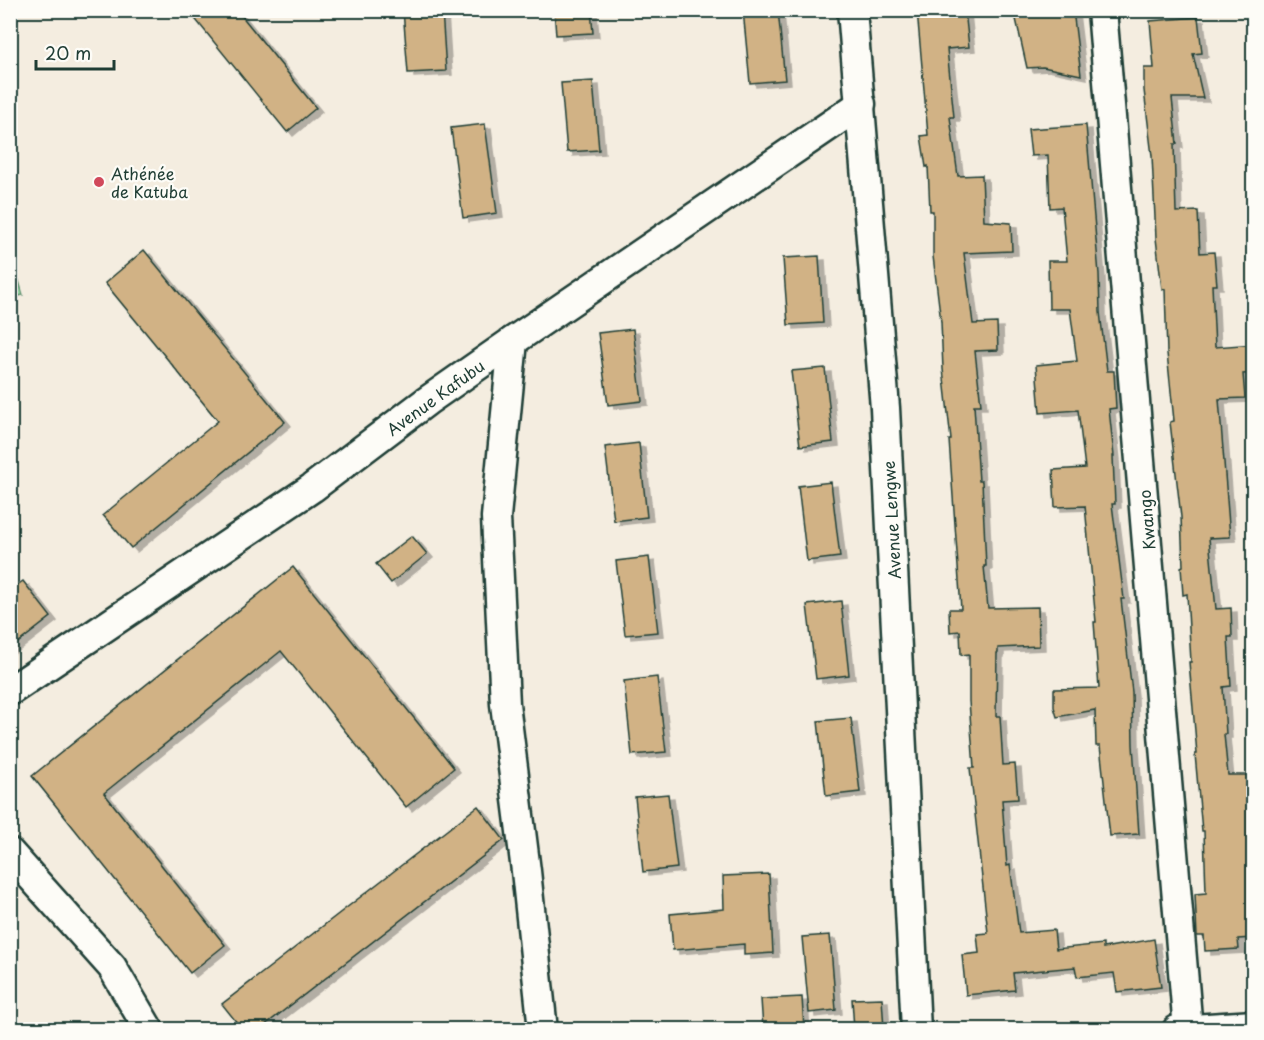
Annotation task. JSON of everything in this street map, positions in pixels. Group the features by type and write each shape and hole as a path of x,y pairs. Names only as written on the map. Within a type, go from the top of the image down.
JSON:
{"street":[{"name":"Avenue Lengwe","path":"852,10 885,408 916,1029"},
{"name":"Kwango","path":"1102,10 1188,1029"},
{"name":"Avenue Kafubu","path":"10,691 312,488 513,340 861,104"},
{"path":"513,340 496,517 505,704 543,1029"},
{"path":"10,853 112,967 149,1029"},
{"path":"1177,1029 1254,1025"}],"green space":[{"path":"10,250 23,295 11,298 10,298"}],"building":[{"path":"188,10 237,10 316,108 287,132"},
{"path":"403,10 442,10 446,71 408,73"},
{"path":"554,10 591,10 593,33 556,35"},
{"path":"743,10 778,10 785,80 750,83"},
{"path":"917,10 965,10 969,47 947,49 954,117 950,117 958,176 982,175 984,221 1011,223 1012,251 964,253 973,324 997,323 998,350 975,351 981,405 974,405 979,481 982,481 986,566 984,566 988,608 1038,607 1039,646 998,648 997,653 996,716 1000,716 1003,765 1015,764 1018,799 1002,800 1007,866 1010,865 1019,933 1054,930 1056,949 1103,944 1103,948 1154,939 1161,987 1117,992 1114,973 1077,977 1075,967 1013,973 1015,990 966,995 962,955 979,953 977,934 988,933 970,768 974,768 969,701 969,654 961,655 960,631 950,632 949,609 961,609 949,440 951,440 933,256 933,211 930,211 928,166 926,167 921,136 928,135"},
{"path":"1014,10 1073,10 1081,75 1043,67 1027,68"},
{"path":"1198,17 1202,53 1193,54 1203,98 1172,98 1177,144 1174,144 1176,212 1198,211 1200,253 1214,252 1217,285 1212,285 1215,347 1254,344 1254,373 1243,374 1245,398 1219,399 1230,537 1209,538 1216,609 1231,608 1232,637 1228,637 1231,686 1223,687 1228,775 1254,775 1254,938 1238,939 1239,949 1205,951 1204,936 1197,936 1195,894 1206,893 1204,831 1202,831 1195,754 1197,754 1189,662 1191,662 1187,594 1183,595 1181,517 1170,422 1174,421 1167,353 1165,289 1162,290 1156,238 1152,156 1144,90 1144,68 1154,68 1150,21"},
{"path":"593,81 599,150 567,152 561,83"},
{"path":"485,124 497,213 463,218 451,128"},
{"path":"1086,125 1099,274 1100,312 1107,371 1114,371 1116,408 1109,409 1114,456 1115,504 1112,504 1124,599 1121,599 1132,692 1139,834 1110,836 1100,746 1096,746 1095,710 1057,717 1054,707 1054,689 1099,688 1094,622 1096,622 1085,506 1055,507 1053,470 1085,468 1078,410 1040,413 1036,365 1077,361 1070,309 1049,309 1048,261 1067,261 1062,207 1050,208 1048,155 1031,156 1028,129"},
{"path":"144,250 285,422 131,548 103,515 218,421 105,283"},
{"path":"819,256 823,323 788,325 783,258"},
{"path":"633,329 642,401 608,405 598,333"},
{"path":"825,368 833,442 800,446 791,371"},
{"path":"639,443 647,517 614,521 605,447"},
{"path":"831,482 840,557 807,561 798,486"},
{"path":"412,536 427,554 391,583 376,564"},
{"path":"649,557 658,632 625,635 616,561"},
{"path":"293,567 454,768 406,807 281,651 104,793 225,945 190,973 32,776"},
{"path":"23,581 51,617 10,649 10,590"},
{"path":"841,601 849,675 816,679 807,605"},
{"path":"657,677 666,752 632,755 624,681"},
{"path":"851,718 860,792 826,796 818,721"},
{"path":"668,794 677,868 643,872 635,797"},
{"path":"478,806 504,840 260,1029 242,1029 222,1004"},
{"path":"769,874 773,953 744,955 744,944 673,950 670,914 724,909 723,876"},
{"path":"830,935 836,1010 809,1013 802,937"},
{"path":"802,997 804,1029 763,1029 761,999"},
{"path":"882,998 884,1029 854,1029 852,999"}],"place":[{"name":"Athénée de Katuba","path":"99,182"}]}
